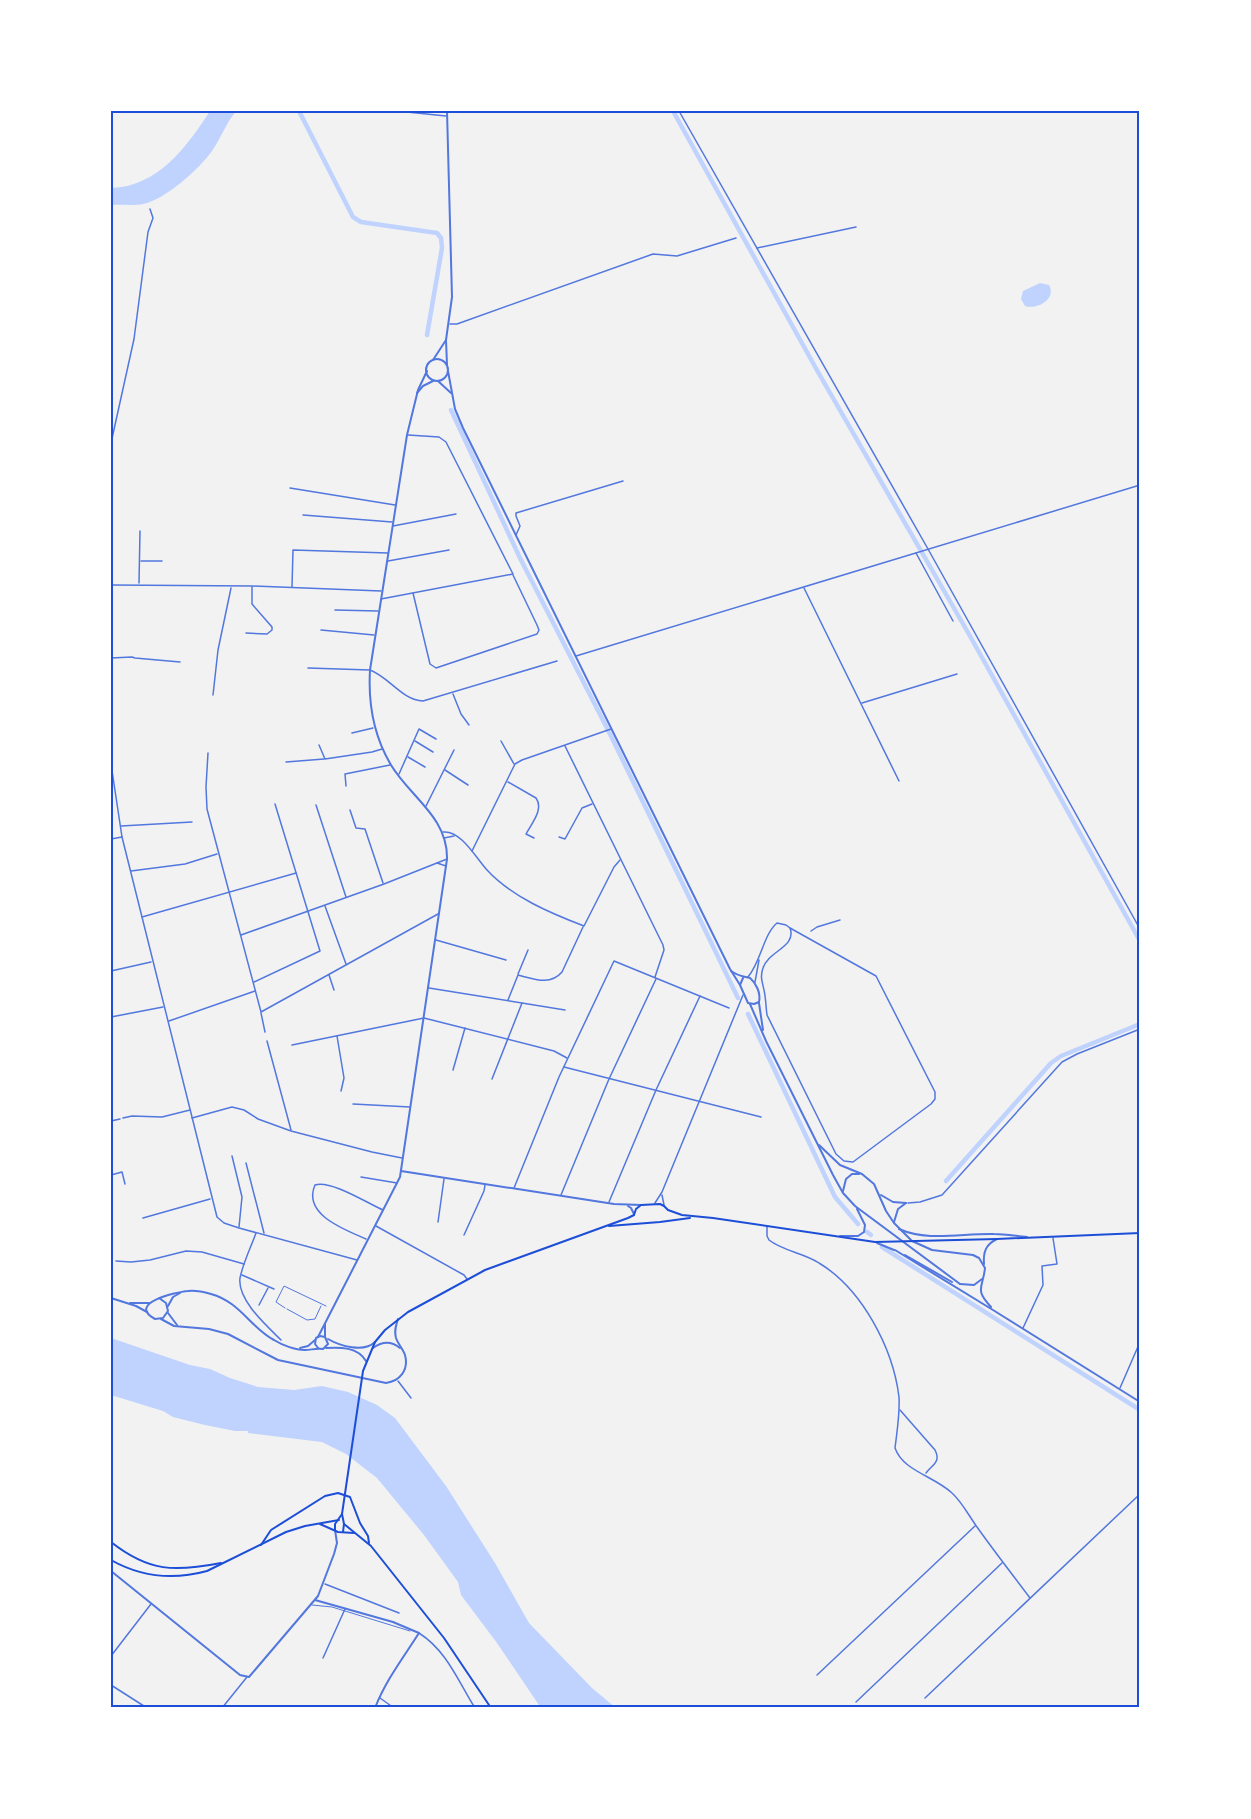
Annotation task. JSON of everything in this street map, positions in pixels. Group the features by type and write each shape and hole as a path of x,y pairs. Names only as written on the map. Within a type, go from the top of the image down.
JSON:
{"main road":[{"path":"335,1530 335,1524 342,1514 363,1371 375,1342 385,1330 398,1318 485,1270 606,1226 634,1214 641,1205 664,1206 679,1215 874,1242 1140,1233"},
{"path":"664,1222 668,1216 668,1210"},
{"path":"634,1214 639,1223"},
{"path":"606,1226 664,1222 696,1216"},
{"path":"261,1545 271,1530 318,1500 338,1492 350,1497 360,1523 368,1536 369,1544"},
{"path":"342,1514 343,1532"},
{"path":"111,1560 144,1574 164,1576 199,1573 291,1530 339,1520"},
{"path":"319,1524 335,1530 354,1533"},
{"path":"344,1524 369,1544 444,1638 491,1708"},
{"path":"364,1540 368,1536"},
{"path":"111,1542 135,1558 168,1568 187,1569 223,1563"}],"street":[{"path":"397,111 447,116"},
{"path":"447,111 452,297 446,340 448,371 458,417 816,1142 843,1193 863,1218 866,1229 858,1236 834,1236"},
{"path":"679,111 1140,929"},
{"path":"111,443 134,339 148,232 153,218 150,209"},
{"path":"756,249 856,227"},
{"path":"449,324 457,324 653,254 676,256 736,238"},
{"path":"298,1348 308,1346 318,1337 397,1183 401,1172 429,988 447,859 443,832 426,807 391,765 374,728 369,704 370,670 407,435 417,393 428,364 446,340"},
{"path":"433,360 440,359 447,364"},
{"path":"427,371 429,376 452,394"},
{"path":"417,393 423,386 445,378 448,371"},
{"path":"407,435 439,437 446,442 539,630 537,634 436,668 430,664 412,593"},
{"path":"516,536 520,526 516,513 623,481"},
{"path":"576,656 1140,485"},
{"path":"290,488 396,506"},
{"path":"303,515 393,524 456,514"},
{"path":"139,584 140,531"},
{"path":"292,588 293,549 388,553"},
{"path":"387,561 449,550"},
{"path":"917,552 953,621"},
{"path":"140,561 162,561"},
{"path":"381,599 513,574"},
{"path":"111,585 252,586 382,591"},
{"path":"246,633 267,634 272,630 272,627 252,604 252,586"},
{"path":"213,695 218,650 231,587"},
{"path":"804,587 899,781"},
{"path":"335,610 379,611"},
{"path":"321,630 375,635"},
{"path":"111,658 132,657 180,662"},
{"path":"308,668 370,670 409,697 415,700 427,700 557,661"},
{"path":"861,704 957,674"},
{"path":"453,693 461,714 469,725"},
{"path":"352,733 374,728"},
{"path":"398,774 419,729 436,739"},
{"path":"471,852 515,764 611,729"},
{"path":"414,741 433,752"},
{"path":"501,741 515,764"},
{"path":"320,745 325,759"},
{"path":"561,1196 609,1079 656,978 664,948 565,746"},
{"path":"286,762 325,759 372,752 382,748"},
{"path":"426,807 454,750"},
{"path":"208,753 207,809 254,982 265,1032"},
{"path":"407,757 425,767"},
{"path":"111,764 122,837 215,1213 220,1221 239,1228 357,1261"},
{"path":"346,786 345,774 391,765"},
{"path":"444,770 468,785"},
{"path":"507,782 539,801 539,808 526,834 534,838"},
{"path":"559,837 565,839 582,808 593,803"},
{"path":"254,982 320,951 275,804"},
{"path":"315,805 346,898"},
{"path":"350,810 356,828 365,829 384,884"},
{"path":"120,826 192,822"},
{"path":"443,832 448,831 462,841 488,872 501,883 540,908 584,926"},
{"path":"444,838 455,836"},
{"path":"111,839 122,837"},
{"path":"130,871 184,864 219,854"},
{"path":"240,935 346,898 447,859"},
{"path":"518,975 538,981 557,978 614,867 621,859"},
{"path":"436,863 446,866"},
{"path":"141,917 296,873"},
{"path":"325,905 346,965"},
{"path":"261,1012 440,913"},
{"path":"431,916 439,919"},
{"path":"812,931 817,927 840,920"},
{"path":"730,969 743,978 747,977 760,957 774,926 780,923 790,928 818,945 876,976 935,1099 853,1162 844,1161 837,1154 767,1015 765,995 760,980 762,968 768,958 786,945 791,938 790,928"},
{"path":"435,940 506,960"},
{"path":"508,1000 528,950"},
{"path":"760,957 755,982 764,1035"},
{"path":"513,1188 563,1067 614,961 729,1008"},
{"path":"111,971 153,962"},
{"path":"329,974 334,990"},
{"path":"747,977 755,982"},
{"path":"740,985 743,978"},
{"path":"429,988 565,1010"},
{"path":"167,1021 256,991"},
{"path":"654,1204 662,1192 701,1101 743,994"},
{"path":"609,1203 656,1090 700,996"},
{"path":"492,1079 522,1002"},
{"path":"738,1010 741,1005 759,1002"},
{"path":"111,1017 164,1006"},
{"path":"292,1045 424,1018 508,1038 554,1051 568,1058"},
{"path":"453,1070 466,1027"},
{"path":"879,1193 890,1201 906,1203 920,1202 942,1195 1062,1062 1140,1029"},
{"path":"337,1035 344,1078 341,1091"},
{"path":"267,1041 291,1131"},
{"path":"563,1067 762,1117"},
{"path":"353,1104 411,1107"},
{"path":"192,1118 232,1107 291,1131 403,1158"},
{"path":"123,1118 162,1117 190,1110"},
{"path":"111,1121 120,1119"},
{"path":"816,1142 840,1165 862,1174 874,1184 886,1211 898,1228 912,1241 932,1250 973,1255 979,1258 984,1266"},
{"path":"232,1156 242,1197 239,1228"},
{"path":"246,1163 264,1234"},
{"path":"111,1175 122,1172 125,1184"},
{"path":"401,1172 609,1203 641,1205"},
{"path":"843,1193 846,1179 852,1174 862,1174"},
{"path":"361,1177 397,1183"},
{"path":"438,1222 444,1178"},
{"path":"464,1235 485,1184"},
{"path":"368,1240 328,1220 320,1213 313,1193 315,1185 329,1185 384,1211"},
{"path":"662,1192 664,1206"},
{"path":"143,1218 211,1199"},
{"path":"894,1223 898,1209 906,1203"},
{"path":"625,1205 631,1208 634,1214"},
{"path":"855,1206 954,1282 961,1290"},
{"path":"376,1226 464,1275 467,1279"},
{"path":"767,1227 769,1240 819,1262 853,1294 872,1321 888,1351 895,1374 899,1409 895,1448 897,1453 910,1467 953,1493 1030,1598"},
{"path":"898,1228 918,1235 996,1234 1033,1238"},
{"path":"257,1232 244,1264 240,1288 256,1314 281,1340"},
{"path":"1022,1328 1042,1285 1042,1266 1056,1264 1053,1237"},
{"path":"993,1310 981,1293 986,1249 989,1243 997,1239"},
{"path":"874,1242 895,1250 954,1282 974,1285 982,1279"},
{"path":"895,1250 1140,1402"},
{"path":"116,1261 150,1260 186,1251 201,1252 244,1264"},
{"path":"241,1274 274,1289"},
{"path":"259,1305 268,1287"},
{"path":"161,1318 167,1312 173,1297 183,1292"},
{"path":"148,1313 149,1303 153,1299 183,1292 199,1292 219,1297 242,1312 271,1339 289,1347 306,1350 326,1348 355,1351 362,1354 366,1361"},
{"path":"111,1298 128,1303 153,1318 161,1318 174,1326 209,1329 228,1334 278,1360 381,1382 397,1380 405,1368 406,1357 396,1335 398,1318"},
{"path":"159,1298 168,1306"},
{"path":"128,1303 149,1303"},
{"path":"167,1312 179,1327"},
{"path":"325,1322 328,1344 326,1348"},
{"path":"318,1337 327,1338 340,1345 355,1347 368,1347 375,1342"},
{"path":"315,1340 318,1348"},
{"path":"371,1350 386,1342 402,1350"},
{"path":"1120,1389 1140,1342"},
{"path":"397,1380 411,1398"},
{"path":"899,1409 938,1456 937,1462 925,1474"},
{"path":"925,1698 1140,1494"},
{"path":"817,1675 975,1525"},
{"path":"335,1530 337,1543"},
{"path":"222,1708 315,1600 324,1583 343,1532"},
{"path":"856,1702 1002,1562"},
{"path":"111,1571 240,1675 247,1677"},
{"path":"324,1583 399,1612"},
{"path":"315,1600 393,1622 419,1633 434,1644 448,1661 475,1708"},
{"path":"111,1656 151,1603"},
{"path":"322,1658 345,1609"},
{"path":"375,1708 399,1662 419,1633"},
{"path":"111,1685 147,1708"},
{"path":"379,1698 394,1708"}],"lane":[{"path":"322,1304 315,1319 307,1320 276,1302 284,1286 322,1304 326,1306"},
{"path":"310,1605 345,1609"}],"water":[{"path":"210,111 236,111 212,151 191,174 152,201 139,205 111,205 111,188 143,181 169,163 181,151"},
{"path":"1040,283 1049,285 1051,290 1048,299 1040,305 1025,306 1021,299 1023,291"},
{"path":"111,1338 190,1365 210,1369 258,1387 294,1390 322,1386 348,1392 377,1405 395,1418 446,1486 495,1563 529,1623 592,1688 616,1708 541,1708 461,1595 458,1582 424,1535 377,1478 346,1454 322,1442 235,1431 173,1417 163,1411 111,1395"}],"waterway":[{"path":"299,111 353,217 361,222 437,233 441,238 442,248 427,335"},
{"path":"673,111 1140,941"},
{"path":"451,410 520,558 610,734 738,998"},
{"path":"748,1014 835,1197 858,1224"},
{"path":"946,1181 1051,1063 1061,1056 1140,1024"},
{"path":"867,1232 871,1235"},
{"path":"882,1247 1140,1410"}]}
